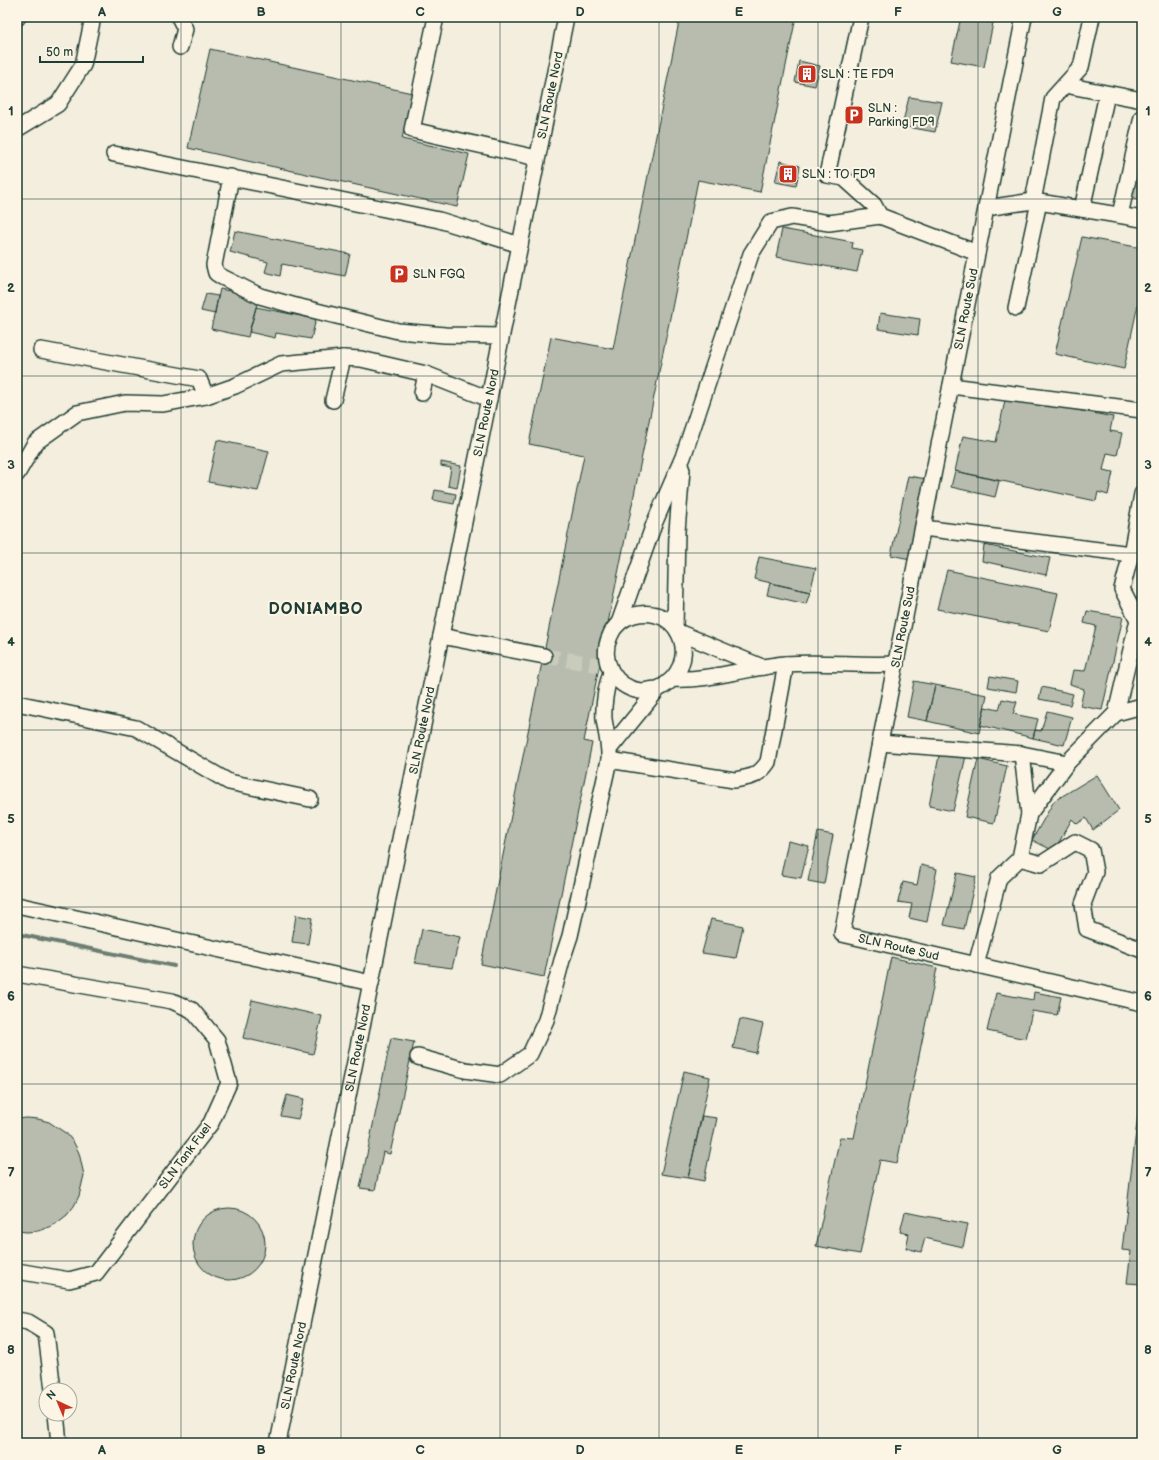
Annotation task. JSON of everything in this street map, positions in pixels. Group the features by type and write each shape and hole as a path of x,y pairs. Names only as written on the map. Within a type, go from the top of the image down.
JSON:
{"lane":[{"path":"17,129 58,104 83,65 93,17"},
{"path":"179,17 185,30 180,47"},
{"path":"436,17 412,130 537,158"},
{"name":"SLN Route Nord","path":"278,1443 566,17"},
{"path":"861,17 827,175 844,178 877,210 977,253"},
{"name":"SLN Route Sud","path":"1024,17 842,934 1142,1003"},
{"path":"1016,308 1053,98 1081,67 1092,17"},
{"path":"1065,85 1142,100"},
{"path":"1082,209 1107,94"},
{"path":"1120,215 1141,127"},
{"path":"114,154 439,220 520,245"},
{"path":"231,178 214,265 216,273 222,277 260,296 398,331 501,336"},
{"path":"986,208 1036,201 1142,219"},
{"path":"619,623 654,524 683,457 751,254 771,222 792,217 829,223 877,210"},
{"path":"41,350 199,379 206,396"},
{"path":"17,474 35,443 77,412 125,403 163,404 206,396 235,386 281,364 343,358 361,359 426,374 489,399"},
{"path":"333,400 343,358"},
{"path":"422,393 426,374"},
{"path":"951,386 1142,410"},
{"path":"677,630 677,530 683,457"},
{"path":"1116,713 1138,620 1122,589 1140,513 1142,494"},
{"path":"923,528 1131,554"},
{"path":"418,1057 465,1070 500,1075 530,1054 546,1020 570,936 609,754 604,718 607,683 606,667 606,651 607,641 612,631 619,623 629,616 642,613 654,614 666,619 677,630 682,641 684,651 683,661 679,671 666,685 658,688 641,691 624,685 606,667"},
{"path":"677,630 762,667"},
{"path":"441,636 544,656"},
{"path":"673,679 689,680 786,664 896,664"},
{"path":"609,754 734,780 750,777 762,771 768,762 786,664"},
{"path":"609,754 658,688"},
{"path":"17,703 136,728 229,782 310,799"},
{"path":"1029,814 1067,763 1116,713 1142,706"},
{"path":"880,743 1022,754 1067,763"},
{"path":"976,964 999,878 1020,858 1029,814 1022,754"},
{"path":"1020,858 1041,864 1075,842 1090,850 1095,872 1083,904 1087,929 1142,950"},
{"path":"17,905 371,983"},
{"name":"SLN Tank Fuel","path":"17,974 172,1001 192,1010 217,1040 229,1082 211,1123 96,1273 69,1280 17,1271"},
{"path":"17,1320 28,1322 46,1333 52,1382"},
{"path":"57,1422 59,1443"}],"building":[{"path":"680,17 796,17 760,192 698,180 584,741 592,743 544,977 481,964 584,455 529,444 551,337 613,349"},
{"path":"961,17 993,23 984,67 951,61"},
{"path":"210,49 412,93 402,139 469,154 457,207 188,148"},
{"name":"SLN : TE FD9","path":"799,61 820,66 815,86 795,82"},
{"path":"909,97 942,102 935,132 902,126"},
{"path":"1142,147 1142,200 1131,197"},
{"name":"SLN : TO FD9","path":"780,161 800,166 796,186 775,182"},
{"path":"782,229 853,242 852,248 862,250 857,272 776,257"},
{"path":"235,231 350,254 345,276 282,264 280,276 265,272 268,262 230,252"},
{"path":"1082,237 1142,248 1142,286 1124,369 1055,354"},
{"path":"220,289 259,297 248,337 211,329"},
{"path":"206,294 218,296 215,314 201,311"},
{"path":"256,307 316,319 311,339 276,333 275,338 249,332"},
{"path":"880,313 920,319 918,335 878,329"},
{"path":"1006,396 1113,417 1110,431 1122,433 1117,455 1107,453 1103,470 1113,472 1108,495 1098,492 1096,501 955,471 963,436 996,442"},
{"path":"217,440 269,451 258,491 208,482"},
{"path":"441,462 461,466 457,488 448,486 451,468 441,466"},
{"path":"955,471 999,481 995,497 951,487"},
{"path":"908,476 927,479 910,559 891,555"},
{"path":"435,490 456,494 454,504 433,500"},
{"path":"984,545 1050,558 1046,575 982,561"},
{"path":"759,557 816,568 810,592 754,579"},
{"path":"947,570 1058,593 1049,631 937,609"},
{"path":"770,583 810,592 806,604 767,595"},
{"path":"1087,611 1123,617 1102,710 1080,706 1084,689 1070,684 1073,670 1085,671 1096,626 1084,623"},
{"path":"990,676 1018,681 1016,692 988,687"},
{"path":"914,681 935,685 927,721 907,717"},
{"path":"935,685 987,695 979,733 927,721"},
{"path":"1042,687 1073,694 1070,705 1039,699"},
{"path":"1002,699 1017,702 1013,714 1038,719 1033,738 980,725 985,707 999,710"},
{"path":"1047,711 1072,717 1064,745 1033,738 1035,730 1041,731"},
{"path":"940,751 966,756 953,811 929,806"},
{"path":"978,759 1007,766 994,823 965,817"},
{"path":"1097,775 1119,810 1093,830 1086,818 1077,824 1072,819 1054,851 1032,840 1054,801"},
{"path":"818,832 833,835 824,884 808,881"},
{"path":"788,841 809,846 801,878 781,875"},
{"path":"921,865 937,869 927,922 909,918 912,904 898,902 903,882 917,885"},
{"path":"957,873 976,877 964,929 944,925"},
{"path":"296,915 312,918 308,944 292,942"},
{"path":"711,919 743,926 736,958 702,953"},
{"path":"422,929 460,937 452,968 415,963"},
{"path":"891,957 937,968 897,1163 880,1160 860,1254 816,1246 840,1137 854,1138"},
{"path":"1034,992 1061,997 1057,1015 1032,1011 1026,1039 987,1031 996,993 1033,1000"},
{"path":"252,1000 322,1016 313,1054 243,1038"},
{"path":"740,1019 763,1024 756,1053 733,1048"},
{"path":"391,1038 414,1042 390,1154 383,1152 375,1190 360,1188"},
{"path":"684,1071 710,1077 688,1178 661,1174"},
{"path":"287,1095 304,1099 298,1119 281,1116"},
{"path":"1140,1097 1142,1097 1142,1284 1127,1283 1131,1251 1122,1250"},
{"path":"702,1116 717,1118 704,1181 688,1178"},
{"path":"27,1118 49,1122 67,1134 79,1153 84,1175 79,1196 67,1215 49,1227 38,1231 27,1232 17,1231 17,1119"},
{"path":"229,1208 249,1214 259,1224 265,1244 259,1264 249,1274 229,1280 209,1274 199,1264 193,1244 199,1224 209,1214"},
{"path":"905,1212 968,1224 963,1247 925,1238 921,1252 906,1248 909,1234 900,1232"}],"waterway":[{"path":"17,934 174,966"}],"tunnel":[{"path":"544,656 599,665"}],"place":[{"name":"SLN : TE FD9","path":"807,74"},
{"name":"SLN : Parking FD9","path":"854,115"},
{"name":"SLN : TO FD9","path":"788,174"},
{"name":"SLN FGQ","path":"399,274"}],"district":[{"name":"DONIAMBO","path":"316,608"}]}
